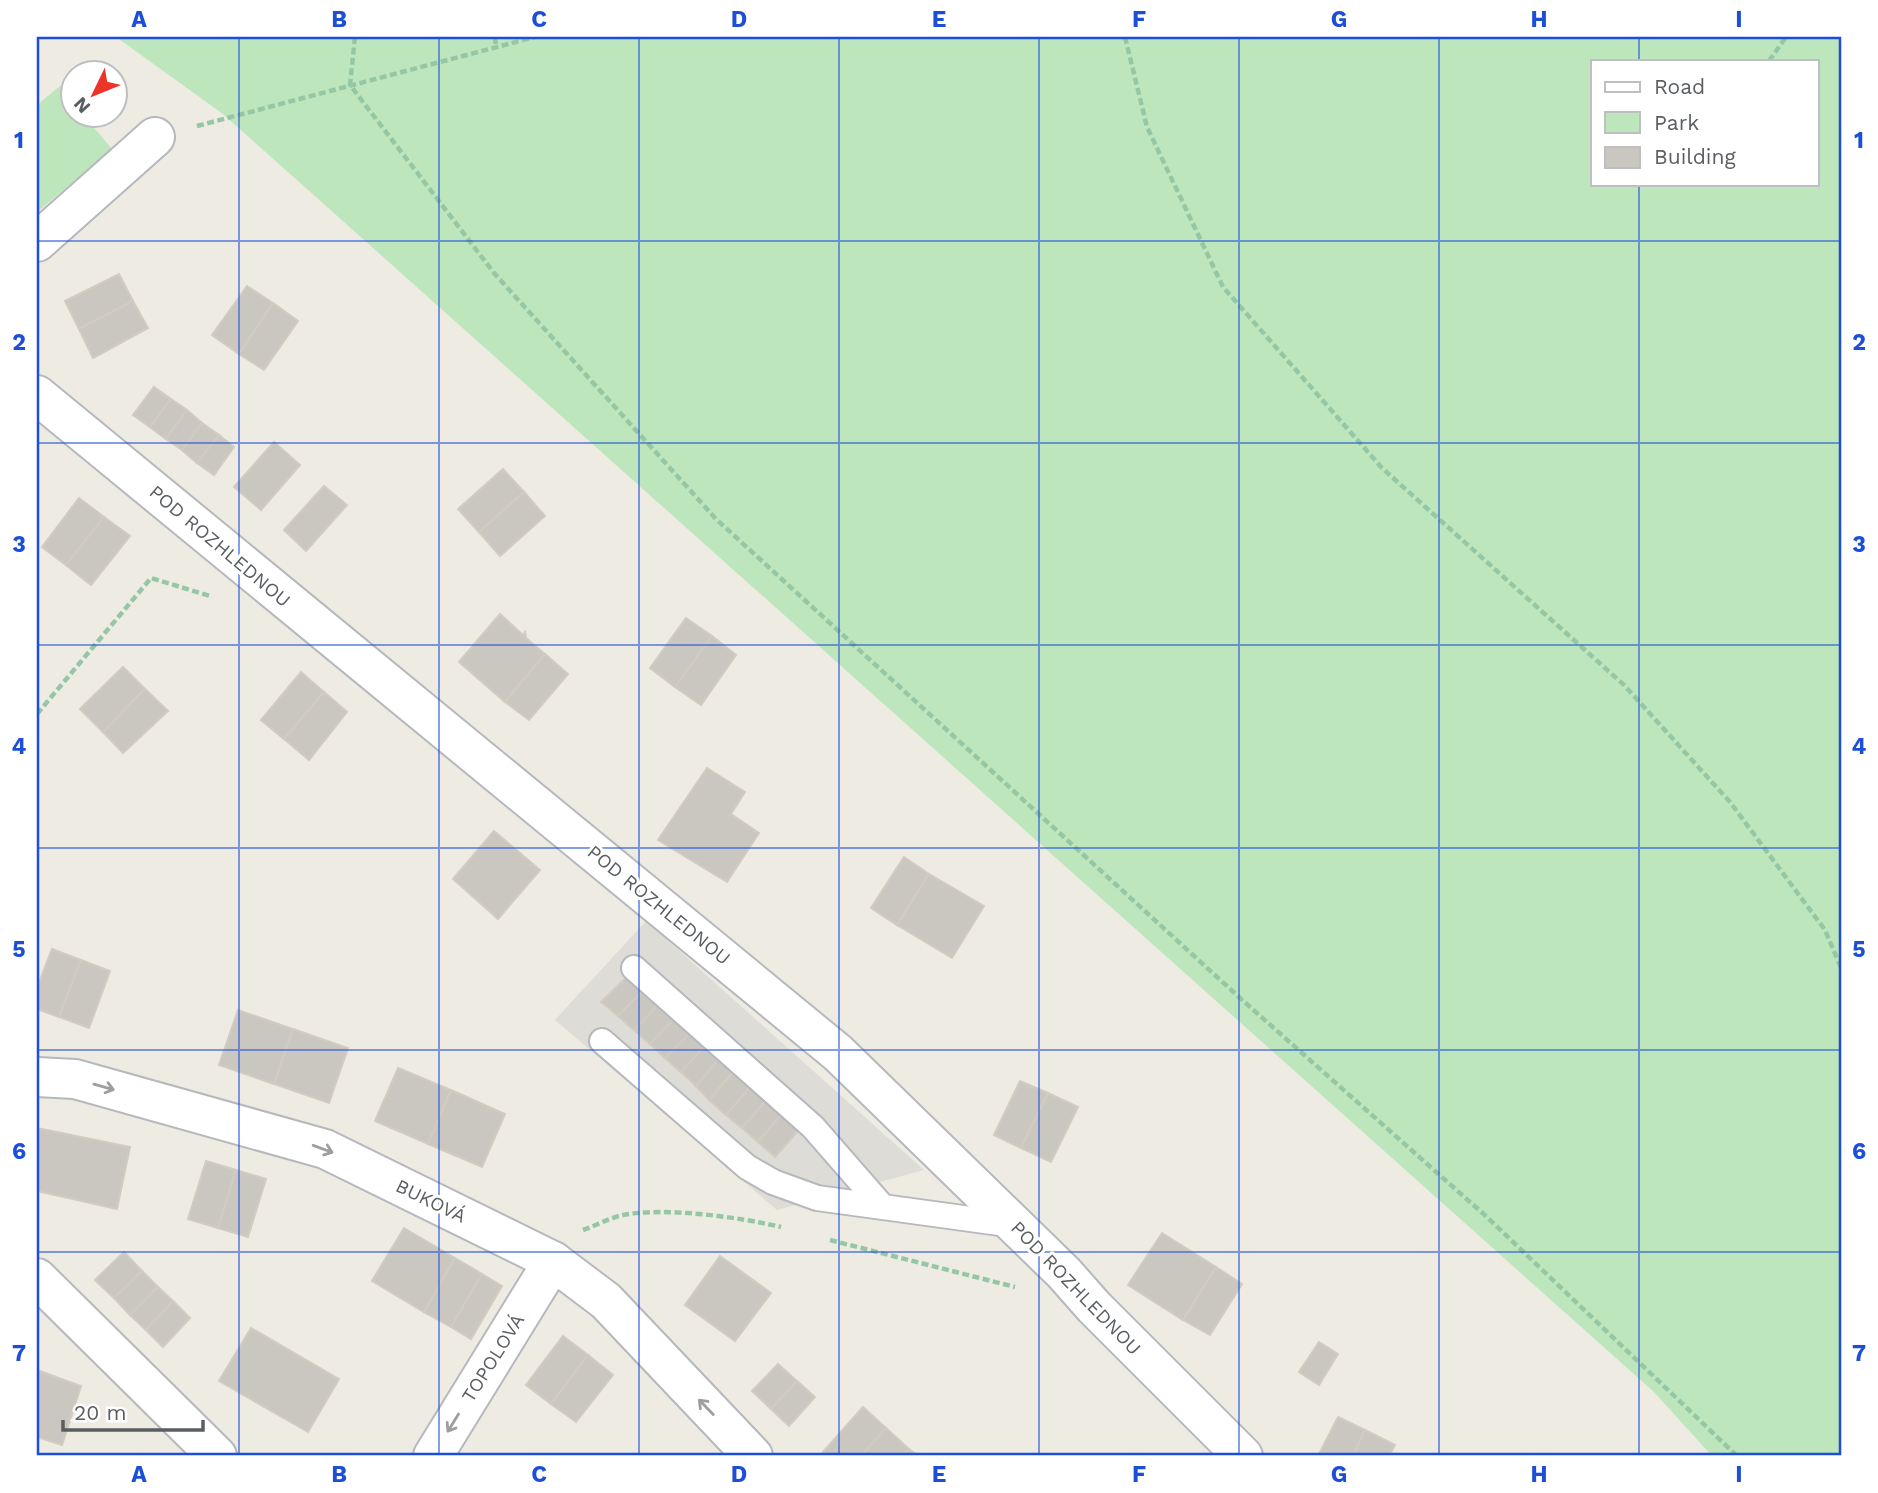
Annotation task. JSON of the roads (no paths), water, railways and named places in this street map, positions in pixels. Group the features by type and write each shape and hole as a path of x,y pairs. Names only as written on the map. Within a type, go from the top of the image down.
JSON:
{"street":[{"path":"37,242 156,137"},
{"name":"POD ROZHLEDNOU","path":"37,395 838,1053 1015,1225 1243,1456"},
{"name":"BUKOVÁ","path":"37,1077 75,1079 325,1149 553,1261 606,1301 753,1456"},
{"name":"TOPOLOVÁ","path":"433,1456 553,1261"},
{"path":"37,1278 217,1456"}],"lane":[{"path":"634,968 813,1127 881,1205"},
{"path":"602,1041 747,1167 773,1182 817,1198 1015,1225"}]}
